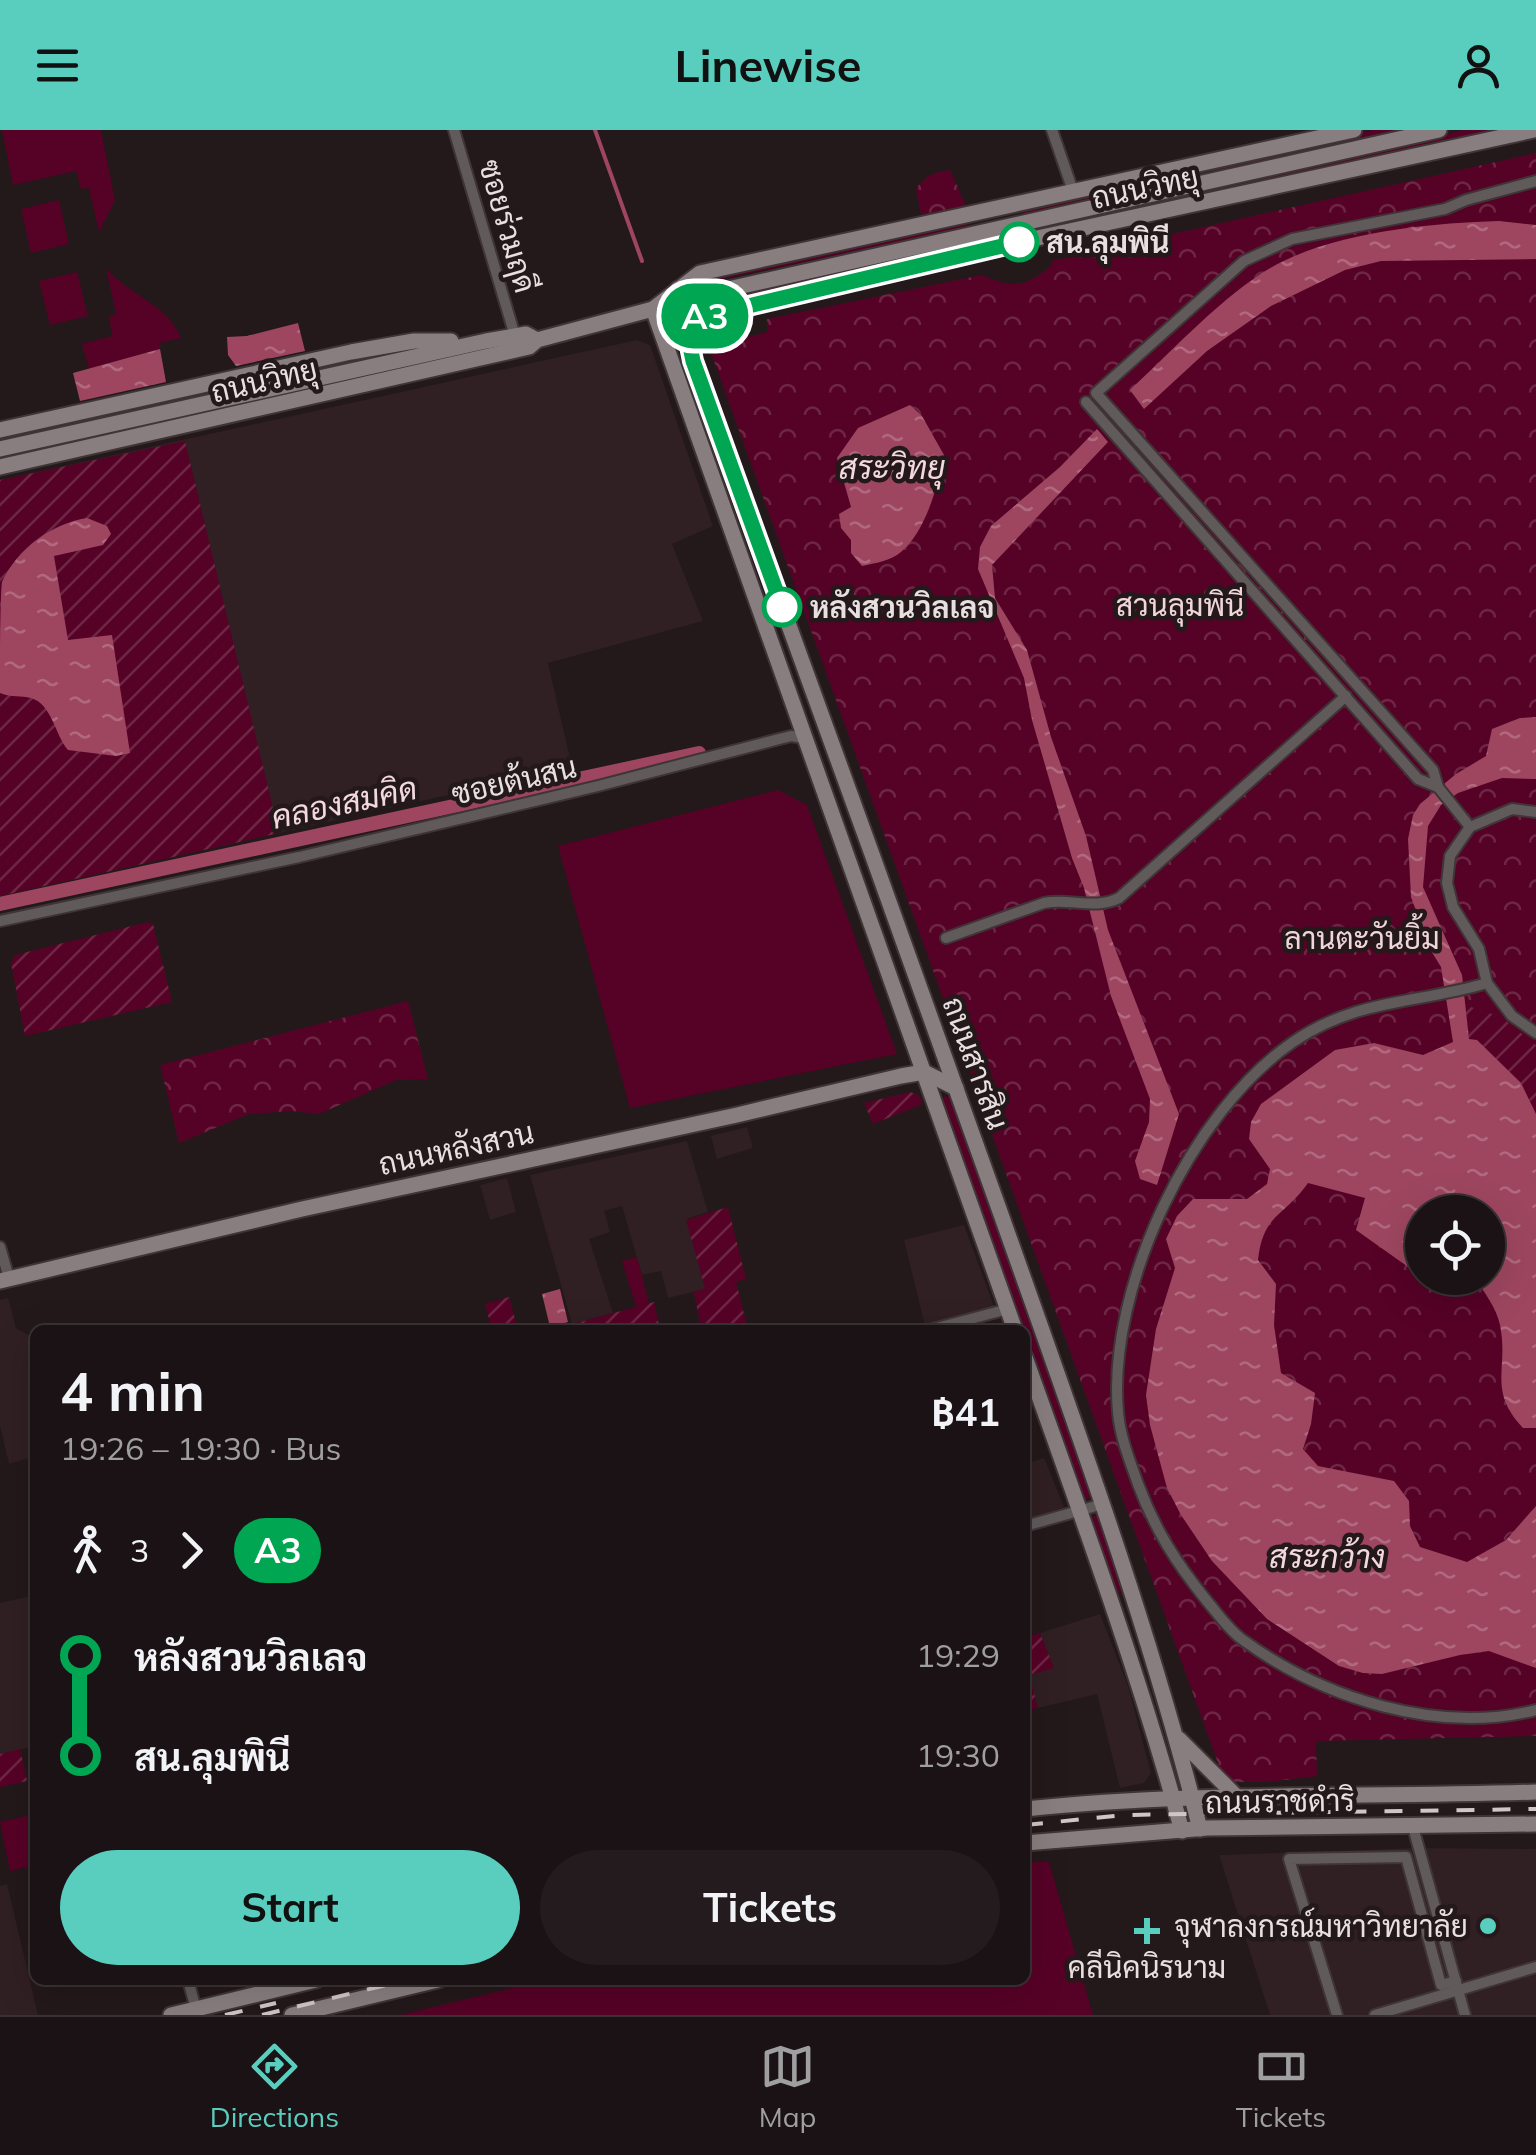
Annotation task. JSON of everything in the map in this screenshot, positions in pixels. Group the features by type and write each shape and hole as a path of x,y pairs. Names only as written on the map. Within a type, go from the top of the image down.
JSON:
{"main road":[{"name":"ถนนวิทยุ","path":"0,467 529,347 537,340 653,309 700,272 1188,166 1315,134 1354,130"},
{"name":"ถนนวิทยุ","path":"678,289 706,294 1439,130"},
{"name":"ถนนวิทยุ","path":"685,321 1534,130"},
{"path":"1188,166 1196,204"},
{"path":"996,208 1001,226"},
{"path":"653,309 685,321"},
{"name":"ถนนสารสิน","path":"653,309 1014,1325"},
{"name":"ถนนสารสิน","path":"685,321 693,361 1103,1504 1176,1736 1200,1829"},
{"name":"ถนนวิทยุ","path":"0,448 481,342 526,334 537,340"},
{"name":"ถนนวิทยุ","path":"0,430 414,340 481,342"},
{"path":"344,354 348,370"},
{"path":"204,385 211,420"},
{"path":"25,425 33,460"},
{"path":"924,1072 956,1088"},
{"name":"ถนนหลังสวน","path":"5,1280 924,1072"},
{"path":"1030,1370 1158,1738 1182,1831"},
{"path":"1114,1606 1128,1610 1134,1598"},
{"path":"1123,1632 1127,1620 1141,1622"},
{"path":"1176,1736 1236,1796"},
{"name":"ถนนราชดำริ","path":"1030,1809 1173,1797 1536,1792"},
{"path":"1489,1794 1490,1825"},
{"name":"ถนนราชดำริ","path":"1030,1843 1200,1829 1536,1824"},
{"path":"170,2015 295,1985"},
{"path":"292,2015 417,1985"}],"street":[{"name":"ซอยร่วมฤดี","path":"454,130 514,336"},
{"path":"1052,130 1073,191"},
{"path":"1470,827 1438,787 1433,770 1096,393 1244,262 1272,246 1325,230 1445,209 1536,181"},
{"path":"1086,402 1418,779 1438,787"},
{"path":"1194,525 1206,515"},
{"path":"1286,628 1298,616"},
{"path":"946,938 1044,903 1106,903 1119,898 1346,696"},
{"path":"1380,735 1392,723"},
{"name":"ซอยต้นสน","path":"0,921 299,857 791,736 804,738"},
{"path":"1536,812 1512,809 1470,827 1450,856 1447,883 1453,907 1479,948 1487,983 1512,1016 1536,1033"},
{"path":"1487,983 1378,1003 1319,1026 1267,1061 1211,1126 1163,1206 1129,1298 1118,1369 1118,1410 1122,1437 1172,1558 1243,1640 1314,1683 1348,1697 1397,1709 1437,1715 1499,1716 1536,1710"},
{"path":"0,1247 5,1280"},
{"path":"948,1325 1008,1309"},
{"path":"1030,1525 1103,1504"},
{"path":"1413,1827 1464,2015"},
{"path":"1338,2015 1290,1859 1406,1857 1440,1985 1457,1986"},
{"path":"1375,2015 1457,1986 1536,1967"},
{"path":"189,1985 196,2009"}],"shaded area":[{"path":"637,340 650,345 713,526 672,544 703,621 548,663 572,767 0,896 0,480"},
{"path":"747,1127 753,1148 717,1159 711,1136"},
{"path":"687,1141 708,1212 686,1219 706,1289 668,1298 661,1271 642,1275 622,1206 604,1211 610,1232 589,1239 613,1313 572,1324 530,1175"},
{"path":"507,1178 516,1212 490,1220 480,1185"},
{"path":"964,1225 995,1309 925,1325 904,1240"},
{"path":"8,1298 16,1328 30,1336 30,1458 9,1464 0,1426 0,1300"},
{"path":"1044,1458 1064,1507 1030,1519 1030,1462"},
{"path":"30,1596 30,1747 0,1754 0,1603"},
{"path":"1100,1614 1128,1686 1151,1773 1144,1783 1120,1788 1097,1694 1038,1708 1030,1674 1053,1668 1040,1633"},
{"path":"1418,1848 1536,1849 1536,2015 1270,2015 1219,1855"},
{"path":"7,1884 38,2015 0,2015 0,1886"}],"green space":[{"path":"2,130 101,130 115,201 99,232 89,188 81,189 76,171 13,185"},
{"path":"1373,130 1410,130 1216,173 1213,168 1218,164"},
{"path":"1463,130 1495,130 1230,189 1227,183 1238,177 1257,179"},
{"name":"สวนลุมพินี","path":"1536,153 1536,1736 1316,1741 1317,1776 1267,1782 1235,1782 1219,1766 709,347 767,332 767,319 982,275 1019,284 1052,265 1051,261"},
{"path":"950,170 967,208 921,214 916,189 931,175"},
{"path":"1169,176 1171,182 1167,184 1024,214 1023,210"},
{"path":"1174,197 1173,200 686,309 689,303"},
{"path":"59,200 69,244 31,253 21,209"},
{"path":"967,221 968,227 699,284 699,281"},
{"path":"106,268 167,317 181,338 160,343 160,349 89,369 82,344 112,336 109,317 116,314"},
{"path":"77,272 88,316 50,325 39,281"},
{"path":"185,441 279,833 0,896 0,480"},
{"path":"778,790 807,805 897,1054 630,1108 558,846"},
{"path":"148,922 153,924 172,1002 25,1036 11,963 15,955"},
{"path":"408,1001 428,1079 396,1080 319,1114 249,1114 179,1143 160,1065"},
{"path":"1465,1005 1501,1017 1536,1045 1536,1114 1521,1083 1477,1041 1469,1039"},
{"path":"910,1092 919,1095 923,1104 873,1124 864,1103"},
{"path":"950,1097 1092,1496 1086,1500 1082,1498 1030,1350 1030,1325 1021,1325 942,1099"},
{"path":"728,1207 746,1279 736,1282 747,1325 700,1325 694,1292 705,1288 686,1220"},
{"path":"637,1257 649,1303 636,1307 622,1261"},
{"path":"509,1297 517,1325 491,1325 485,1304"},
{"path":"654,1302 659,1325 570,1325"},
{"path":"1094,1515 1101,1517 1124,1587 1120,1593 1112,1590 1089,1523"},
{"path":"1040,1633 1054,1668 1030,1675 1030,1636"},
{"path":"1030,1679 1038,1708 1030,1710"},
{"path":"20,1749 27,1781 0,1787 0,1754"},
{"path":"30,1815 30,1866 10,1871 0,1822"},
{"path":"1049,1862 1093,2015 400,2015 524,1985 1030,1985 1030,1863"}],"water":[{"path":"1499,221 1536,225 1536,259 1381,261 1345,270 1271,306 1207,351 1144,409 1130,390 1227,299 1287,259 1345,239 1377,233"},
{"path":"298,323 305,351 236,366 228,355 227,337"},
{"path":"160,349 166,382 80,401 73,373"},
{"name":"สระวิทยุ","path":"910,405 922,416 944,455 934,493 910,543 888,560 862,566 851,553 851,540 841,528 839,514 851,507 837,458 858,428"},
{"path":"1097,429 1108,442 992,565 995,598 1027,650 1051,737 1086,836 1108,930 1179,1114 1157,1185 1140,1179 1135,1161 1149,1122 1150,1099 1111,996 1084,888 1032,720 1024,678 978,569 980,547 991,526 1060,467"},
{"path":"87,518 107,526 111,534 103,545 54,556 68,640 112,635 130,753 116,756 68,750 49,713 38,701 0,693 2,582 17,558 37,539"},
{"name":"สระกว้าง","path":"1536,717 1536,779 1502,778 1458,793 1441,805 1428,826 1423,887 1462,975 1469,1039 1477,1040 1521,1083 1536,1114 1536,1428 1523,1428 1505,1402 1500,1325 1485,1295 1505,1295 1505,1195 1405,1195 1405,1265 1356,1230 1365,1198 1308,1183 1270,1224 1258,1260 1276,1284 1274,1325 1281,1373 1315,1393 1303,1449 1318,1466 1394,1481 1409,1501 1410,1526 1420,1547 1467,1562 1506,1540 1536,1506 1536,1668 1489,1651 1382,1674 1363,1673 1339,1666 1267,1619 1212,1561 1167,1488 1146,1395 1156,1329 1175,1268 1166,1239 1177,1216 1193,1199 1247,1199 1267,1184 1270,1169 1249,1139 1251,1122 1261,1104 1335,1050 1374,1043 1423,1055 1453,1042 1441,967 1430,949 1411,897 1408,839 1413,815 1420,804 1456,774 1486,756 1492,729 1520,718"},
{"path":"560,1289 568,1322 550,1325 542,1294"}],"waterway":[{"path":"595,130 642,261"},
{"name":"คลองสมคิด","path":"0,904 699,753"}],"railway":[{"path":"1030,1824 1124,1815 1536,1809"},
{"path":"262,2015 386,1985"},
{"path":"225,2015 276,2003"}],"bus line":[{"name":"A3","path":"782,607 693,361 685,321 1019,242"}],"place":[{"name":"สน.ลุมพินี","path":"1019,242"},
{"name":"หลังสวนวิลเลจ","path":"782,607"},
{"name":"จุฬาลงกรณ์มหาวิทยาลัย","path":"1488,1926"},
{"name":"คลีนิคนิรนาม","path":"1147,1931"}],"park label":[{"name":"ลานตะวันยิ้ม","path":"1362,938"}]}
